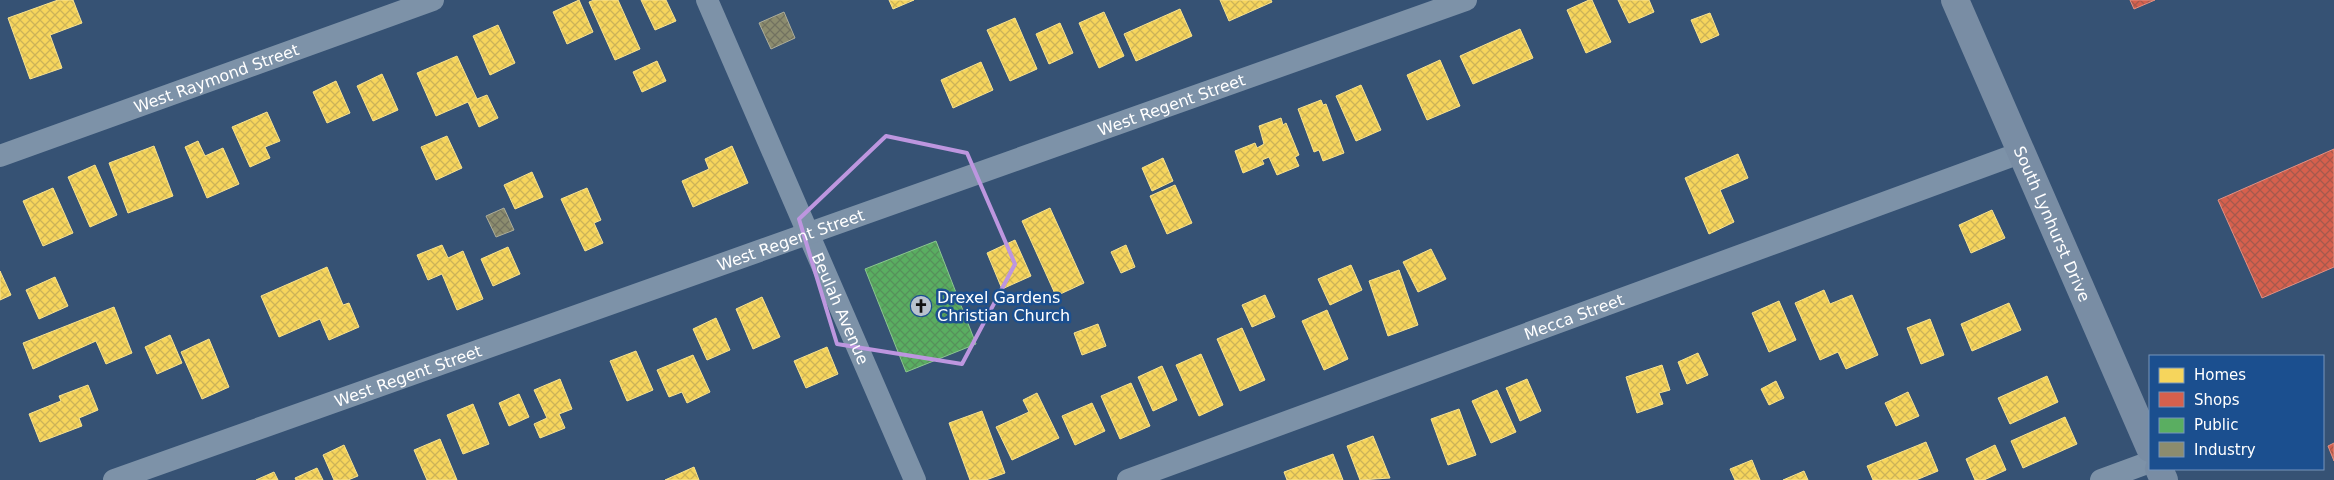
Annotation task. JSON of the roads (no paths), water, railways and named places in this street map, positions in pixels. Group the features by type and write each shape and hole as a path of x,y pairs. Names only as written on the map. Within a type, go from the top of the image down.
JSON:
{"main road":[{"name":"South Lynhurst Drive","path":"1955,0 2149,446"}],"street":[{"name":"West Raymond Street","path":"0,156 433,0"},
{"name":"Beulah Avenue","path":"707,0 914,480"},
{"name":"West Regent Street","path":"114,480 1466,0"},
{"name":"Mecca Street","path":"1128,480 2020,153"},
{"path":"2101,480 2149,462"}],"place":[{"name":"Drexel Gardens Christian Church","path":"921,306"}]}
